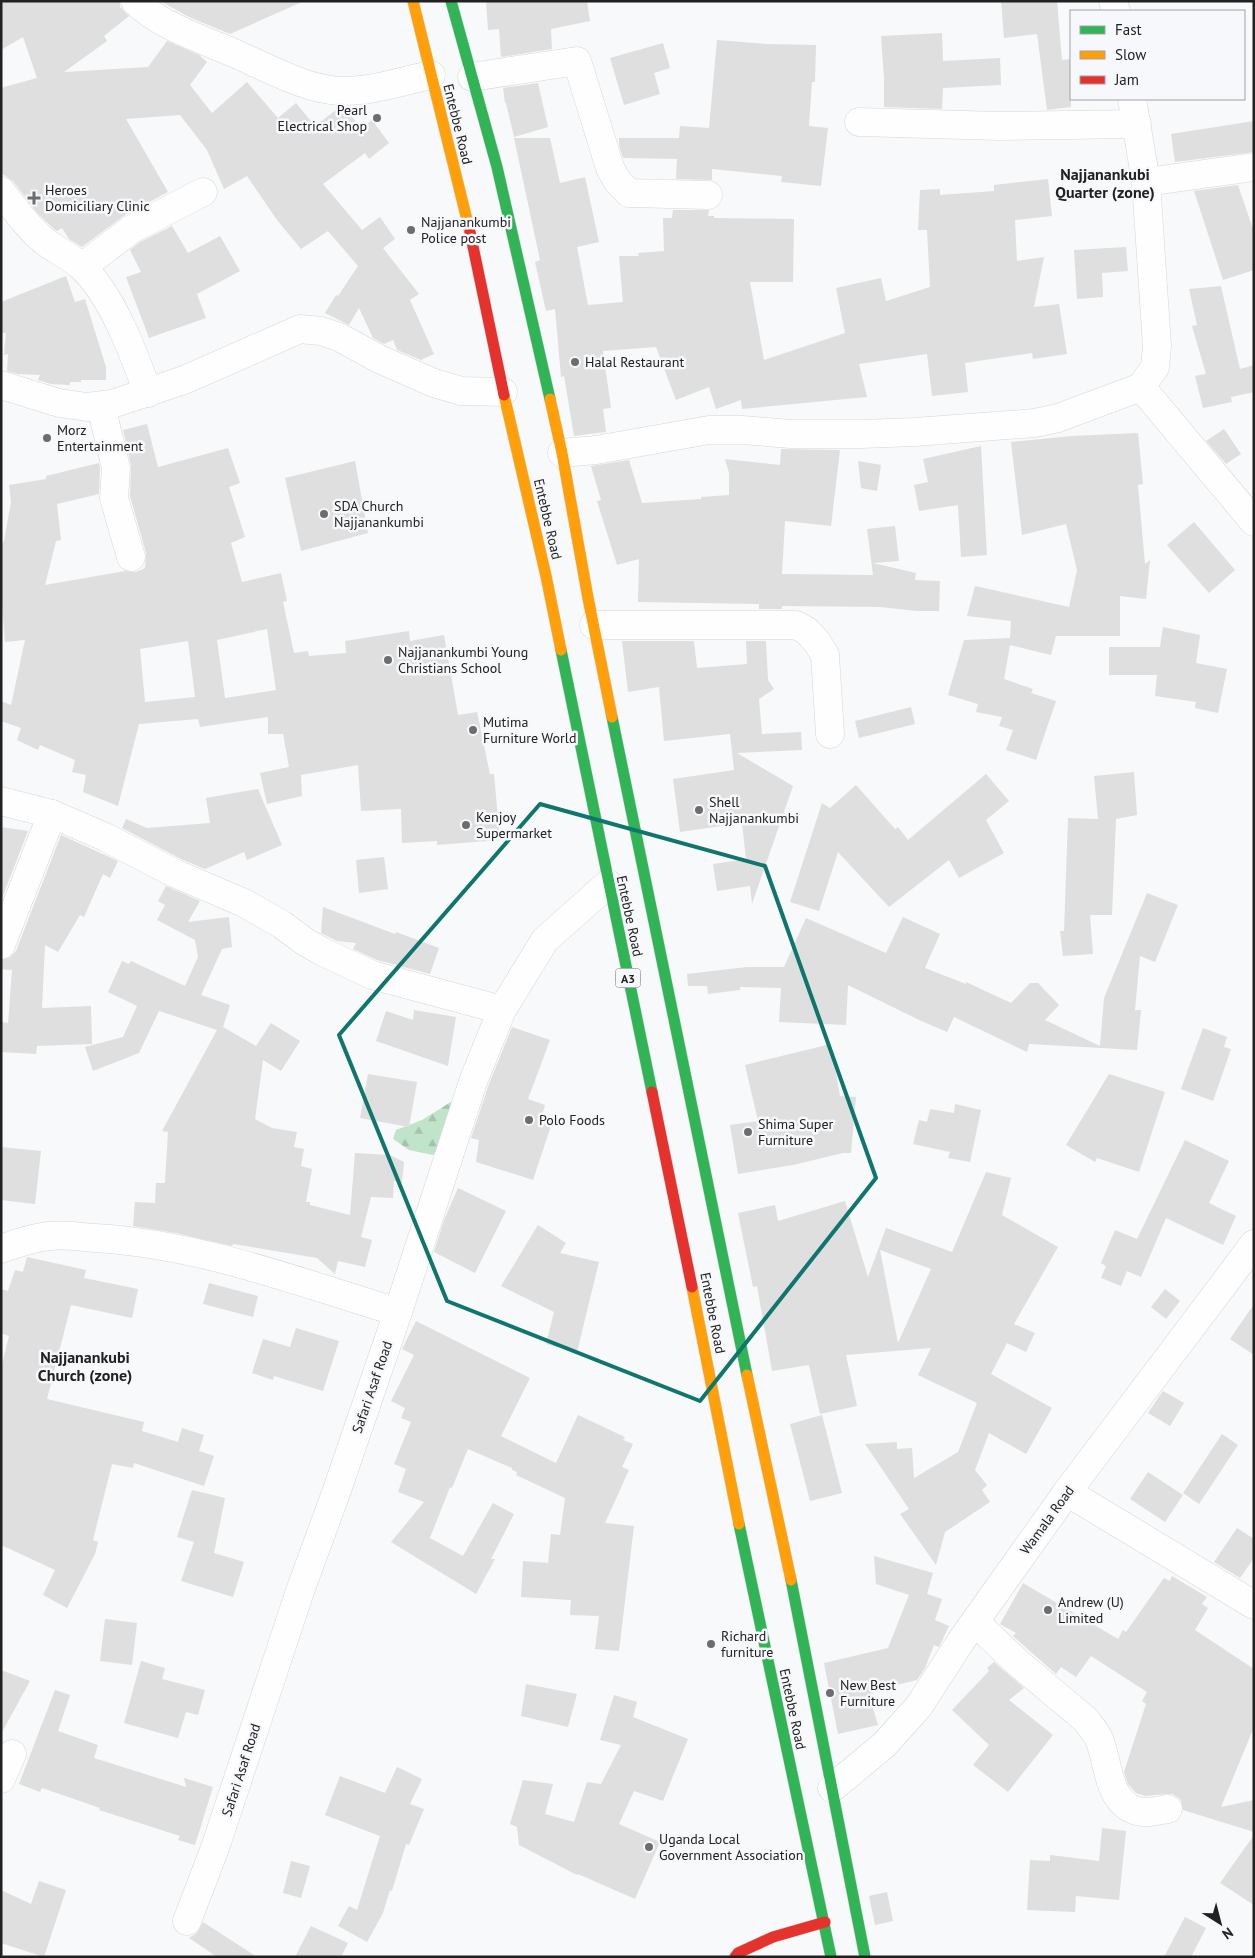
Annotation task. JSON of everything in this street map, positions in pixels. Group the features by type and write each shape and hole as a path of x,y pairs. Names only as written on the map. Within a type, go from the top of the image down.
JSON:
{"main road":[{"name":"Entebbe Road","path":"413,1 469,229 503,392 546,576 762,1636 831,1957"},
{"name":"Entebbe Road","path":"451,1 497,167 562,453 594,625 759,1434 802,1630 865,1957"},
{"path":"736,1957 738,1953 773,1937 825,1922"}],"street":[{"path":"135,1 145,11 173,26 285,76 325,89 354,91 431,75"},
{"path":"472,77 577,60 610,168 618,182 629,193 708,195"},
{"path":"562,453 596,450 708,430 742,430 791,434 862,434 1035,423 1058,418 1141,387 1155,368 1157,346 1146,182 1135,111 1000,126 859,122"},
{"path":"1146,182 1254,167"},
{"path":"1,191 28,226 45,242 82,267 105,297 136,362 148,393"},
{"path":"82,267 132,229 203,192"},
{"path":"1,385 59,403 87,407 112,404 184,380 300,329 322,331 340,338 379,359 461,392 503,392"},
{"path":"1141,387 1251,515"},
{"path":"101,406 116,468 114,498 131,557"},
{"path":"594,625 796,625 807,631 817,642 824,655 830,734"},
{"path":"1,801 52,814 105,837 174,873 244,903 281,924 304,941 346,964 380,978 502,1010"},
{"path":"1,945 52,814"},
{"name":"Safari Asaf Road","path":"187,1921 215,1848 300,1591 398,1312 474,1079 502,1010 545,940 608,884"},
{"path":"1,1248 50,1236 119,1240 166,1246 229,1261 398,1312"},
{"name":"Wamala Road","path":"832,1788 884,1745 919,1706 975,1622 1067,1492 1254,1244"},
{"path":"1067,1492 1254,1605"},
{"path":"975,1622 1079,1714 1094,1730 1099,1738 1112,1785 1120,1799 1138,1811 1168,1809"},
{"path":"1,1780 12,1754"}],"highlighted area":[{"path":"540,804 765,866 876,1178 700,1401 447,1301 339,1035"}],"green space":[{"path":"454,1100 450,1139 433,1155 409,1150 393,1139 396,1130 422,1120"}],"building":[{"path":"1,1 120,1 120,7 129,16 104,36 107,41 64,72 148,67 167,41 199,55 207,62 190,85 212,113 247,82 278,118 296,103 315,126 341,106 344,106 361,128 372,120 389,143 369,159 365,153 323,184 362,230 380,217 395,239 383,248 419,294 410,300 434,354 421,360 397,350 393,340 384,344 373,338 359,308 349,325 325,313 358,266 328,231 301,249 277,220 247,176 224,189 207,150 180,115 126,119 168,192 125,215 82,247 69,239 62,228 57,231 54,229 38,214 13,181 1,173 1,88 37,78 23,37 1,50"},
{"path":"160,1 304,1 230,34 189,17"},
{"path":"486,1 587,1 590,21 551,29 552,49 501,57 499,29 488,30"},
{"path":"1001,1 1057,1 1062,60 1070,59 1071,107 1047,110 1037,34 1004,38"},
{"path":"942,33 943,61 1000,58 1001,85 943,88 942,109 884,107 881,36"},
{"path":"717,40 766,44 816,45 815,82 812,82 809,126 828,128 821,186 781,182 782,176 712,169 712,180 676,179 677,159 623,158 619,138 679,138 680,126 709,128"},
{"path":"663,43 670,68 654,73 660,94 624,105 610,58"},
{"path":"538,83 548,127 514,137 503,88"},
{"path":"1254,121 1254,152 1175,162 1171,134"},
{"path":"514,138 550,138 560,183 585,177 599,242 577,247 588,305 623,302 619,256 639,256 638,253 664,251 663,218 672,218 673,210 709,210 708,216 714,216 714,218 794,219 793,282 750,282 764,360 845,333 836,288 881,278 886,301 930,287 927,230 918,230 920,190 940,189 940,195 994,191 994,185 1048,179 1052,216 1015,220 1017,261 1044,257 1034,307 1059,304 1067,354 1033,359 1032,353 965,363 968,392 932,396 927,354 859,364 867,397 742,409 741,400 716,409 709,387 676,400 656,347 603,351 611,408 603,409 606,432 574,436 564,376 561,377 555,309 546,311 535,262 540,260"},
{"path":"1238,185 1254,232 1254,270 1223,280 1194,191"},
{"path":"172,226 188,253 220,236 240,271 197,294 206,318 149,338 126,277 141,272 130,250 140,242"},
{"path":"1126,247 1128,271 1102,273 1103,297 1077,299 1074,250"},
{"path":"66,276 75,302 85,299 106,367 106,380 81,380 81,382 70,382 70,385 51,384 38,380 40,375 17,374 7,371 8,354 4,355 6,333 1,333 1,302"},
{"path":"1221,286 1240,369 1254,365 1254,392 1231,397 1232,402 1203,408 1195,376 1206,374 1192,326 1197,325 1189,289"},
{"path":"147,424 158,467 228,448 240,483 229,487 245,537 231,543 242,582 281,573 287,601 283,602 294,653 308,651 309,656 346,653 345,641 409,631 410,641 444,635 458,715 477,712 490,774 494,774 500,840 437,845 437,841 402,843 401,809 361,811 358,765 301,775 302,796 267,804 260,773 289,767 283,734 268,734 268,717 200,727 198,719 139,724 118,806 83,792 86,775 72,772 75,760 40,745 38,750 17,740 21,728 1,721 1,701 11,705 25,640 5,642 1,591 1,546 4,541 11,502 9,485 46,479 46,476 99,463 99,494 57,504 61,540 56,541 45,585 125,571 136,572 145,568 146,553 130,496 131,465 123,430","holes":["267,629 276,690 225,698 217,640","188,641 195,697 145,702 140,649"]},
{"path":"1224,429 1241,454 1226,464 1206,441"},
{"path":"1138,433 1143,484 1138,485 1145,564 1150,560 1146,599 1120,596 1120,636 1056,636 1051,655 1010,645 1004,679 1033,689 1031,693 1056,701 1036,760 1006,750 1013,730 999,726 1002,717 976,712 978,704 948,695 964,640 1010,638 1011,621 967,616 975,586 1069,607 1077,570 1066,524 1022,535 1011,442 1072,436"},
{"path":"981,446 987,555 961,557 958,505 919,511 914,485 928,482 923,459"},
{"path":"781,449 840,450 831,526 785,521 782,574 873,575 867,529 895,526 899,561 873,563 916,573 915,580 940,581 939,611 916,611 880,607 782,606 782,609 759,609 759,604 638,602 639,559 617,565 597,501 601,500 591,466 629,460 642,503 701,499 701,497 729,495 729,473 725,459 780,465"},
{"path":"355,461 368,533 301,551 285,478"},
{"path":"858,461 881,465 877,491 861,488"},
{"path":"1194,522 1235,570 1209,593 1167,545"},
{"path":"1163,627 1200,635 1196,663 1227,669 1218,713 1195,708 1196,702 1155,696 1157,675 1109,675 1109,647 1160,647"},
{"path":"622,641 694,641 697,668 747,664 746,641 766,641 768,680 774,689 759,699 762,734 801,732 802,750 737,753 793,786 752,904 750,886 717,891 713,864 746,859 742,823 680,832 673,779 734,770 730,734 664,741 659,687 628,692"},
{"path":"911,707 915,724 859,738 855,721"},
{"path":"1134,772 1137,815 1116,819 1112,915 1090,915 1093,954 1063,956 1060,931 1064,931 1068,818 1098,819 1094,776"},
{"path":"986,774 1009,801 986,820 1004,853 959,878 949,860 889,907 838,852 819,911 790,902 822,803 830,808 856,785 895,829 898,827 908,840"},
{"path":"258,789 282,845 247,860 244,852 205,869 181,859 122,828 126,819 147,828 210,823 206,798"},
{"path":"1,827 28,831 1,901"},
{"path":"61,835 118,861 110,878 103,874 84,917 80,915 58,952 45,945 42,1008 91,1006 92,1044 37,1046 36,1054 1,1052 1,1022 8,1023 12,970 1,969 1,960 10,957 16,951"},
{"path":"384,857 388,889 359,893 356,860"},
{"path":"166,886 200,901 188,922 229,917 232,947 222,949 201,995 230,1005 223,1027 256,1046 271,1023 300,1041 281,1071 263,1060 255,1119 272,1128 297,1132 294,1147 304,1149 301,1166 312,1169 306,1202 310,1202 310,1205 350,1215 355,1153 390,1155 404,1162 402,1182 394,1181 393,1198 371,1197 361,1237 372,1240 365,1267 338,1261 335,1274 317,1258 233,1244 232,1246 176,1233 133,1226 135,1202 155,1203 156,1183 165,1183 168,1132 162,1131 217,1030 159,1011 139,1053 93,1071 85,1047 123,1037 137,1006 108,992 122,961 129,964 131,961 185,986 198,957 195,940 157,920 165,905 158,901"},
{"path":"1147,893 1178,905 1155,962 1140,956 1135,1010 1141,1010 1137,1050 1029,1044 1027,1052 954,1017 947,1032 848,985 846,1025 779,1022 781,988 740,987 740,990 708,994 707,986 688,986 687,974 747,967 784,967 806,918 886,953 903,917 940,934 925,968 966,984 966,982 1011,1003 1030,983 1038,983 1059,1005 1045,1020 1100,1046 1104,998"},
{"path":"323,907 439,948 430,974 377,960 353,949 356,943 337,941 321,933"},
{"path":"414,1010 456,1017 448,1066 376,1041 386,1011 413,1020"},
{"path":"512,1027 550,1040 528,1099 545,1105 541,1119 552,1123 533,1180 476,1162 479,1140 471,1138 489,1084"},
{"path":"1203,1028 1227,1037 1224,1047 1231,1049 1213,1101 1181,1089"},
{"path":"831,1044 840,1096 856,1097 851,1153 738,1174 730,1125 758,1121 745,1065"},
{"path":"368,1074 417,1082 409,1127 360,1118"},
{"path":"1109,1074 1165,1092 1139,1172 1097,1158 1095,1162 1066,1145"},
{"path":"955,1104 981,1110 970,1162 948,1158 950,1152 913,1144 919,1120 927,1122 930,1109 954,1113"},
{"path":"1185,1140 1229,1161 1209,1203 1236,1216 1223,1245 1166,1218 1141,1277 1127,1271 1121,1286 1101,1278 1106,1266 1101,1263 1115,1230 1137,1239"},
{"path":"1,1147 41,1151 35,1204 1,1200"},
{"path":"986,1172 1011,1178 1002,1215 1058,1247 1014,1324 1035,1333 1026,1352 1007,1343 991,1374 1052,1408 1026,1454 989,1433 975,1470 987,1485 982,1490 990,1502 945,1532 936,1565 900,1514 909,1509 865,1444 897,1442 897,1449 912,1448 914,1478 958,1452 977,1403 918,1375 931,1348 846,1355 857,1406 820,1414 809,1365 772,1371 757,1286 753,1287 738,1213 775,1205 778,1221 845,1201 868,1277 886,1228 952,1252","holes":["880,1250 931,1269 898,1343"]},
{"path":"458,1188 506,1211 475,1273 434,1252 444,1220"},
{"path":"538,1225 566,1243 560,1253 599,1262 577,1352 546,1344 554,1312 501,1286"},
{"path":"27,1257 86,1270 84,1278 138,1289 132,1318 71,1305 47,1399 144,1422 142,1431 178,1442 182,1428 204,1435 199,1451 214,1456 204,1486 134,1463 133,1468 112,1464 93,1540 98,1542 95,1554 67,1608 43,1595 55,1570 1,1545 1,1368 9,1336 1,1333 1,1289 8,1291 15,1270 23,1272"},
{"path":"209,1283 258,1296 253,1317 203,1304"},
{"path":"1165,1289 1180,1301 1166,1319 1151,1307"},
{"path":"1254,1304 1254,1355 1230,1339"},
{"path":"416,1321 530,1378 501,1436 556,1463 578,1415 625,1437 623,1440 633,1444 622,1467 629,1470 605,1523 634,1526 619,1651 595,1649 599,1616 570,1615 571,1600 521,1597 523,1561 548,1563 551,1534 560,1535 565,1498 516,1475 517,1472 512,1470 512,1468 468,1449 452,1488 450,1487 430,1538 463,1556 493,1503 514,1514 491,1559 495,1559 476,1594 391,1542 424,1502 398,1492 406,1469 394,1464 411,1422 401,1418 405,1408 391,1401 414,1355 402,1349"},
{"path":"296,1328 339,1341 323,1391 274,1376 273,1380 252,1373 263,1339 290,1347"},
{"path":"1163,1391 1184,1403 1170,1426 1148,1413"},
{"path":"822,1415 842,1493 810,1501 790,1424"},
{"path":"1222,1434 1238,1445 1199,1504 1183,1493"},
{"path":"1148,1472 1183,1495 1165,1522 1130,1499"},
{"path":"192,1490 225,1498 214,1553 244,1562 233,1597 181,1581 194,1542 177,1537"},
{"path":"1237,1528 1254,1539 1254,1558 1240,1578 1214,1562"},
{"path":"874,1556 933,1573 927,1594 942,1599 935,1620 949,1626 939,1647 934,1645 925,1668 917,1680 875,1690 876,1692 869,1694 878,1725 838,1734 824,1663 888,1648 909,1595 876,1584"},
{"path":"1172,1576 1207,1597 1202,1604 1208,1608 1195,1630 1254,1669 1254,1727 1221,1807 1254,1800 1254,1832 1183,1810 1181,1800 1173,1794 1145,1796 1136,1793 1128,1784 1124,1772 1146,1704 1142,1701 1147,1692 1091,1656 1076,1677 1061,1667 1056,1674 1013,1636 1016,1633 1000,1624 1023,1583 1118,1639 1123,1630 1126,1632 1164,1578 1170,1581"},
{"path":"105,1619 137,1623 132,1665 100,1661"},
{"path":"141,1661 165,1668 162,1679 205,1690 198,1715 186,1712 178,1738 124,1723"},
{"path":"994,1662 1024,1688 1009,1700 1053,1735 1008,1792 973,1765 989,1745 952,1710 989,1671 987,1668"},
{"path":"1,1670 30,1681 1,1734"},
{"path":"526,1684 577,1694 568,1727 521,1716"},
{"path":"55,1690 70,1695 58,1731 98,1745 94,1758 186,1787 184,1778 213,1787 195,1845 178,1840 180,1836 99,1810 100,1808 42,1788 40,1792 19,1784"},
{"path":"614,1695 637,1702 633,1717 688,1739 663,1801 634,1791 619,1824 660,1842 635,1899 577,1875 519,1845 517,1827 510,1824 523,1780 553,1784 545,1814 574,1822 587,1782 601,1784 621,1745 600,1740"},
{"path":"397,1767 422,1779 410,1804 424,1809 409,1845 406,1844 392,1891 390,1890 383,1913 367,1942 338,1926 349,1906 357,1910 380,1836 325,1815 340,1776 385,1793"},
{"path":"1102,1828 1126,1831 1119,1900 1076,1896 1075,1912 1027,1910 1030,1860 1050,1861 1050,1855 1099,1861"},
{"path":"1254,1835 1254,1905 1220,1883"},
{"path":"291,1861 310,1866 301,1898 283,1893"},
{"path":"39,1881 66,1890 44,1957 1,1943 1,1890 31,1904"},
{"path":"887,1892 893,1921 875,1925 869,1896"},
{"path":"1185,1917 1206,1928 1191,1957 1164,1957"},
{"path":"203,1922 257,1957 217,1957 189,1938 197,1933"},
{"path":"311,1926 348,1943 341,1957 295,1957"}],"traffic: fast":[{"path":"451,1 497,167 550,399"},
{"path":"561,650 652,1092"},
{"path":"612,717 747,1375"},
{"path":"739,1524 831,1957"},
{"path":"791,1580 865,1957"}],"traffic: slow":[{"path":"413,1 470,232"},
{"path":"504,395 546,576 561,650"},
{"path":"550,399 612,717"},
{"path":"692,1287 739,1524"},
{"path":"747,1375 791,1580"}],"traffic: jam":[{"path":"470,232 504,395"},
{"path":"652,1092 692,1287"},
{"path":"735,1957 738,1953 773,1937 825,1922"}],"place":[{"name":"Pearl Electrical Shop","path":"377,118"},
{"name":"Heroes Domiciliary Clinic","path":"34,198"},
{"name":"Najjanankumbi Police post","path":"411,230"},
{"name":"Halal Restaurant","path":"575,362"},
{"name":"Morz Entertainment","path":"47,438"},
{"name":"SDA Church Najjanankumbi","path":"324,514"},
{"name":"Najjanankumbi Young Christians School","path":"388,660"},
{"name":"Mutima Furniture World","path":"473,730"},
{"name":"Shell Najjanankumbi","path":"699,810"},
{"name":"Kenjoy Supermarket","path":"466,825"},
{"name":"Polo Foods","path":"529,1120"},
{"name":"Shima Super Furniture","path":"748,1132"},
{"name":"Andrew (U) Limited","path":"1048,1610"},
{"name":"Richard furniture","path":"711,1644"},
{"name":"New Best Furniture","path":"830,1693"},
{"name":"Uganda Local Government Association","path":"649,1847"}],"district":[{"name":"Najjanankubi Quarter (zone)","path":"1105,183"},
{"name":"Najjanankubi Church (zone)","path":"85,1366"}]}
